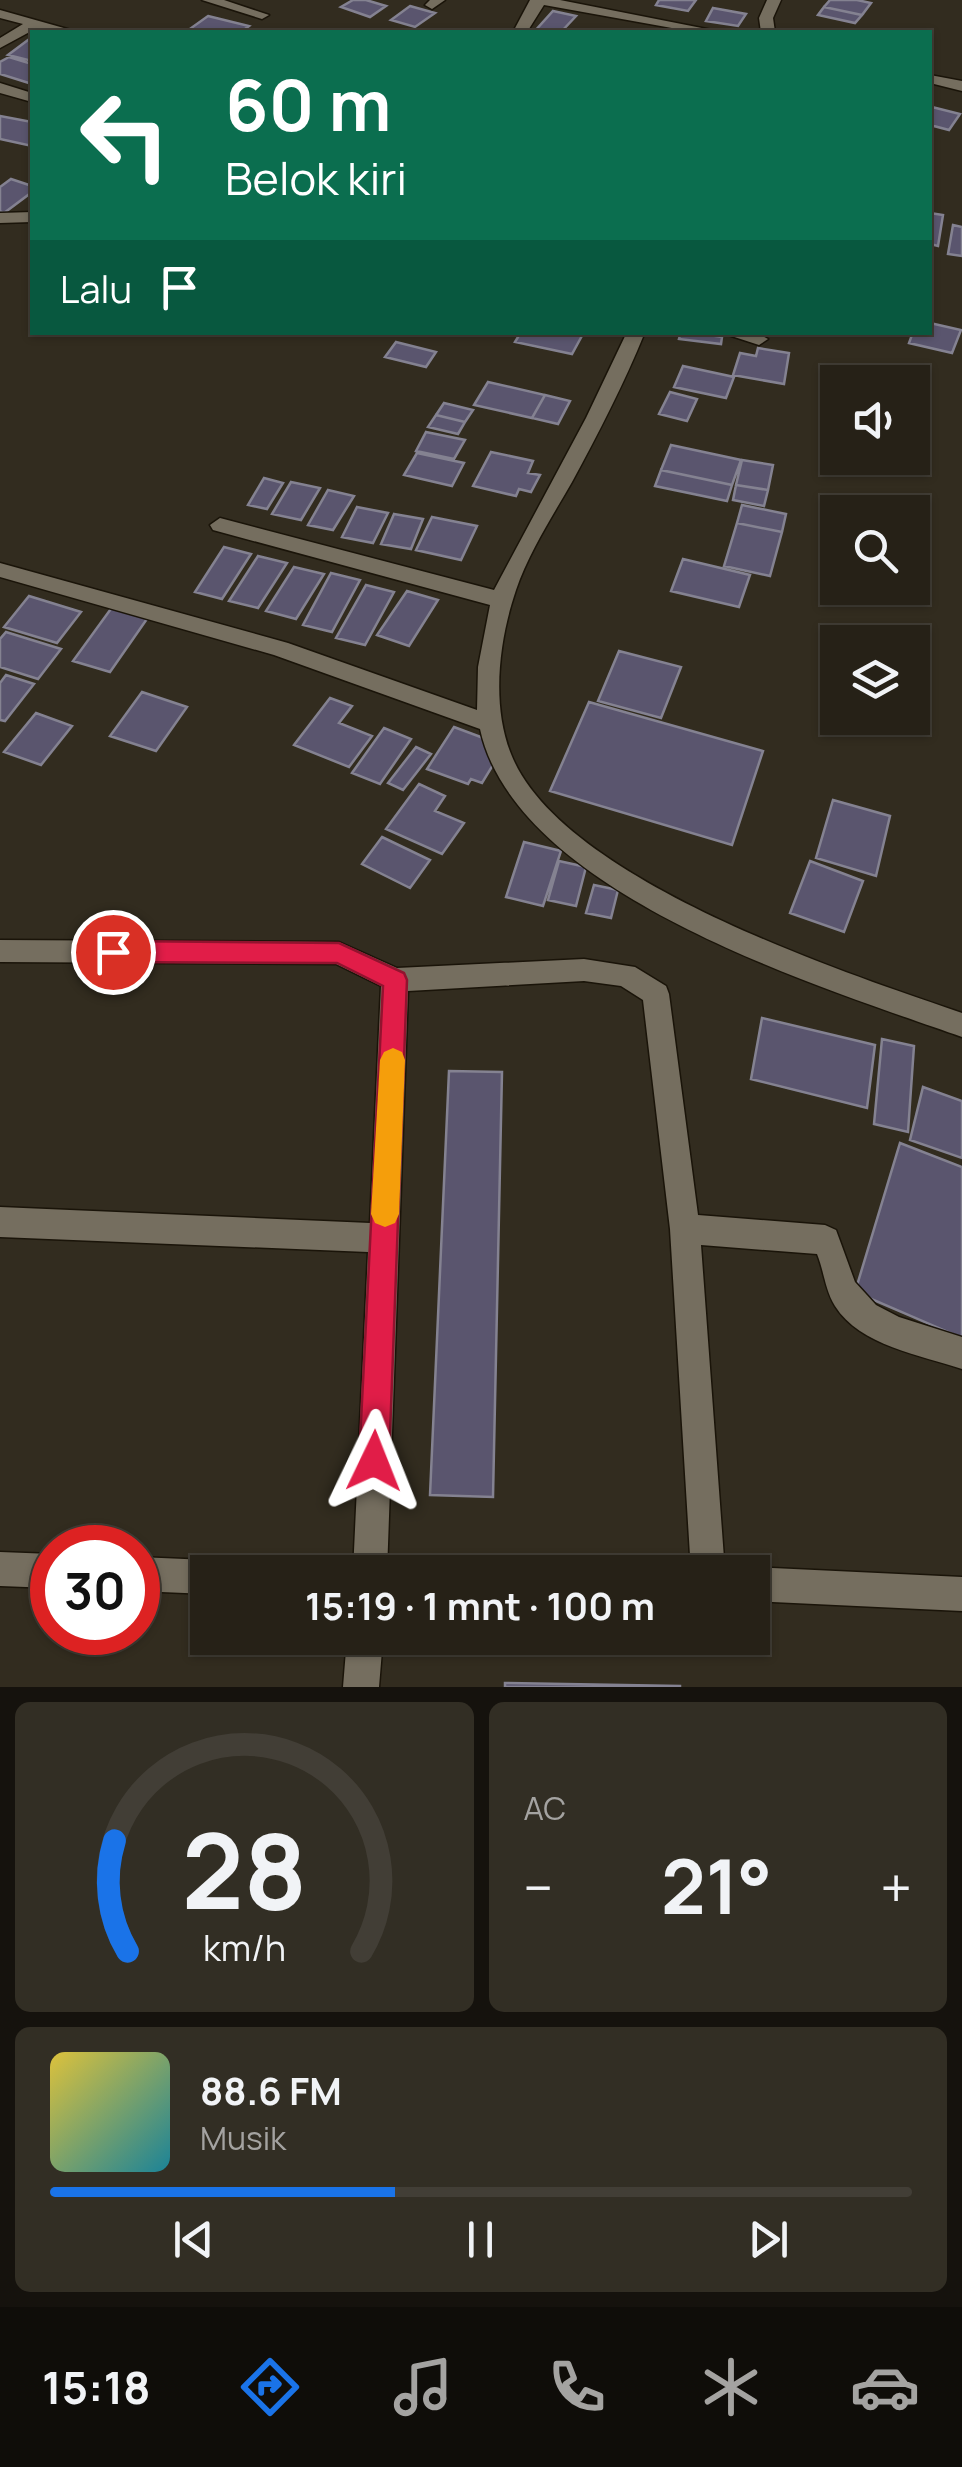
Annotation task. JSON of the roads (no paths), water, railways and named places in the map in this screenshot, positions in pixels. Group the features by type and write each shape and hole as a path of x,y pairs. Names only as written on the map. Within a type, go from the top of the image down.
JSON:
{"street":[{"path":"209,0 262,15"},
{"path":"521,30 539,0 705,30"},
{"path":"768,30 766,18 774,0"},
{"path":"0,14 64,30"},
{"path":"0,44 36,22"},
{"path":"932,79 962,86"},
{"path":"0,88 30,97"},
{"path":"0,106 30,115"},
{"path":"0,218 30,217"},
{"path":"635,335 610,394 501,600 492,658 489,723 507,772 534,810 570,845 620,881 672,908 876,995 962,1025"},
{"path":"744,335 759,338"},
{"path":"220,526 501,600"},
{"path":"0,570 280,650 489,723"},
{"path":"0,951 339,953 395,980 504,971 584,970 626,975 656,994 685,1229 707,1555"},
{"path":"371,1555 395,980"},
{"path":"0,1222 384,1238"},
{"path":"685,1229 825,1240 834,1252 842,1290 868,1318 962,1353"},
{"path":"0,1570 30,1571"},
{"path":"160,1575 190,1576"},
{"path":"770,1585 962,1594"},
{"path":"362,1687 364,1655"}]}
